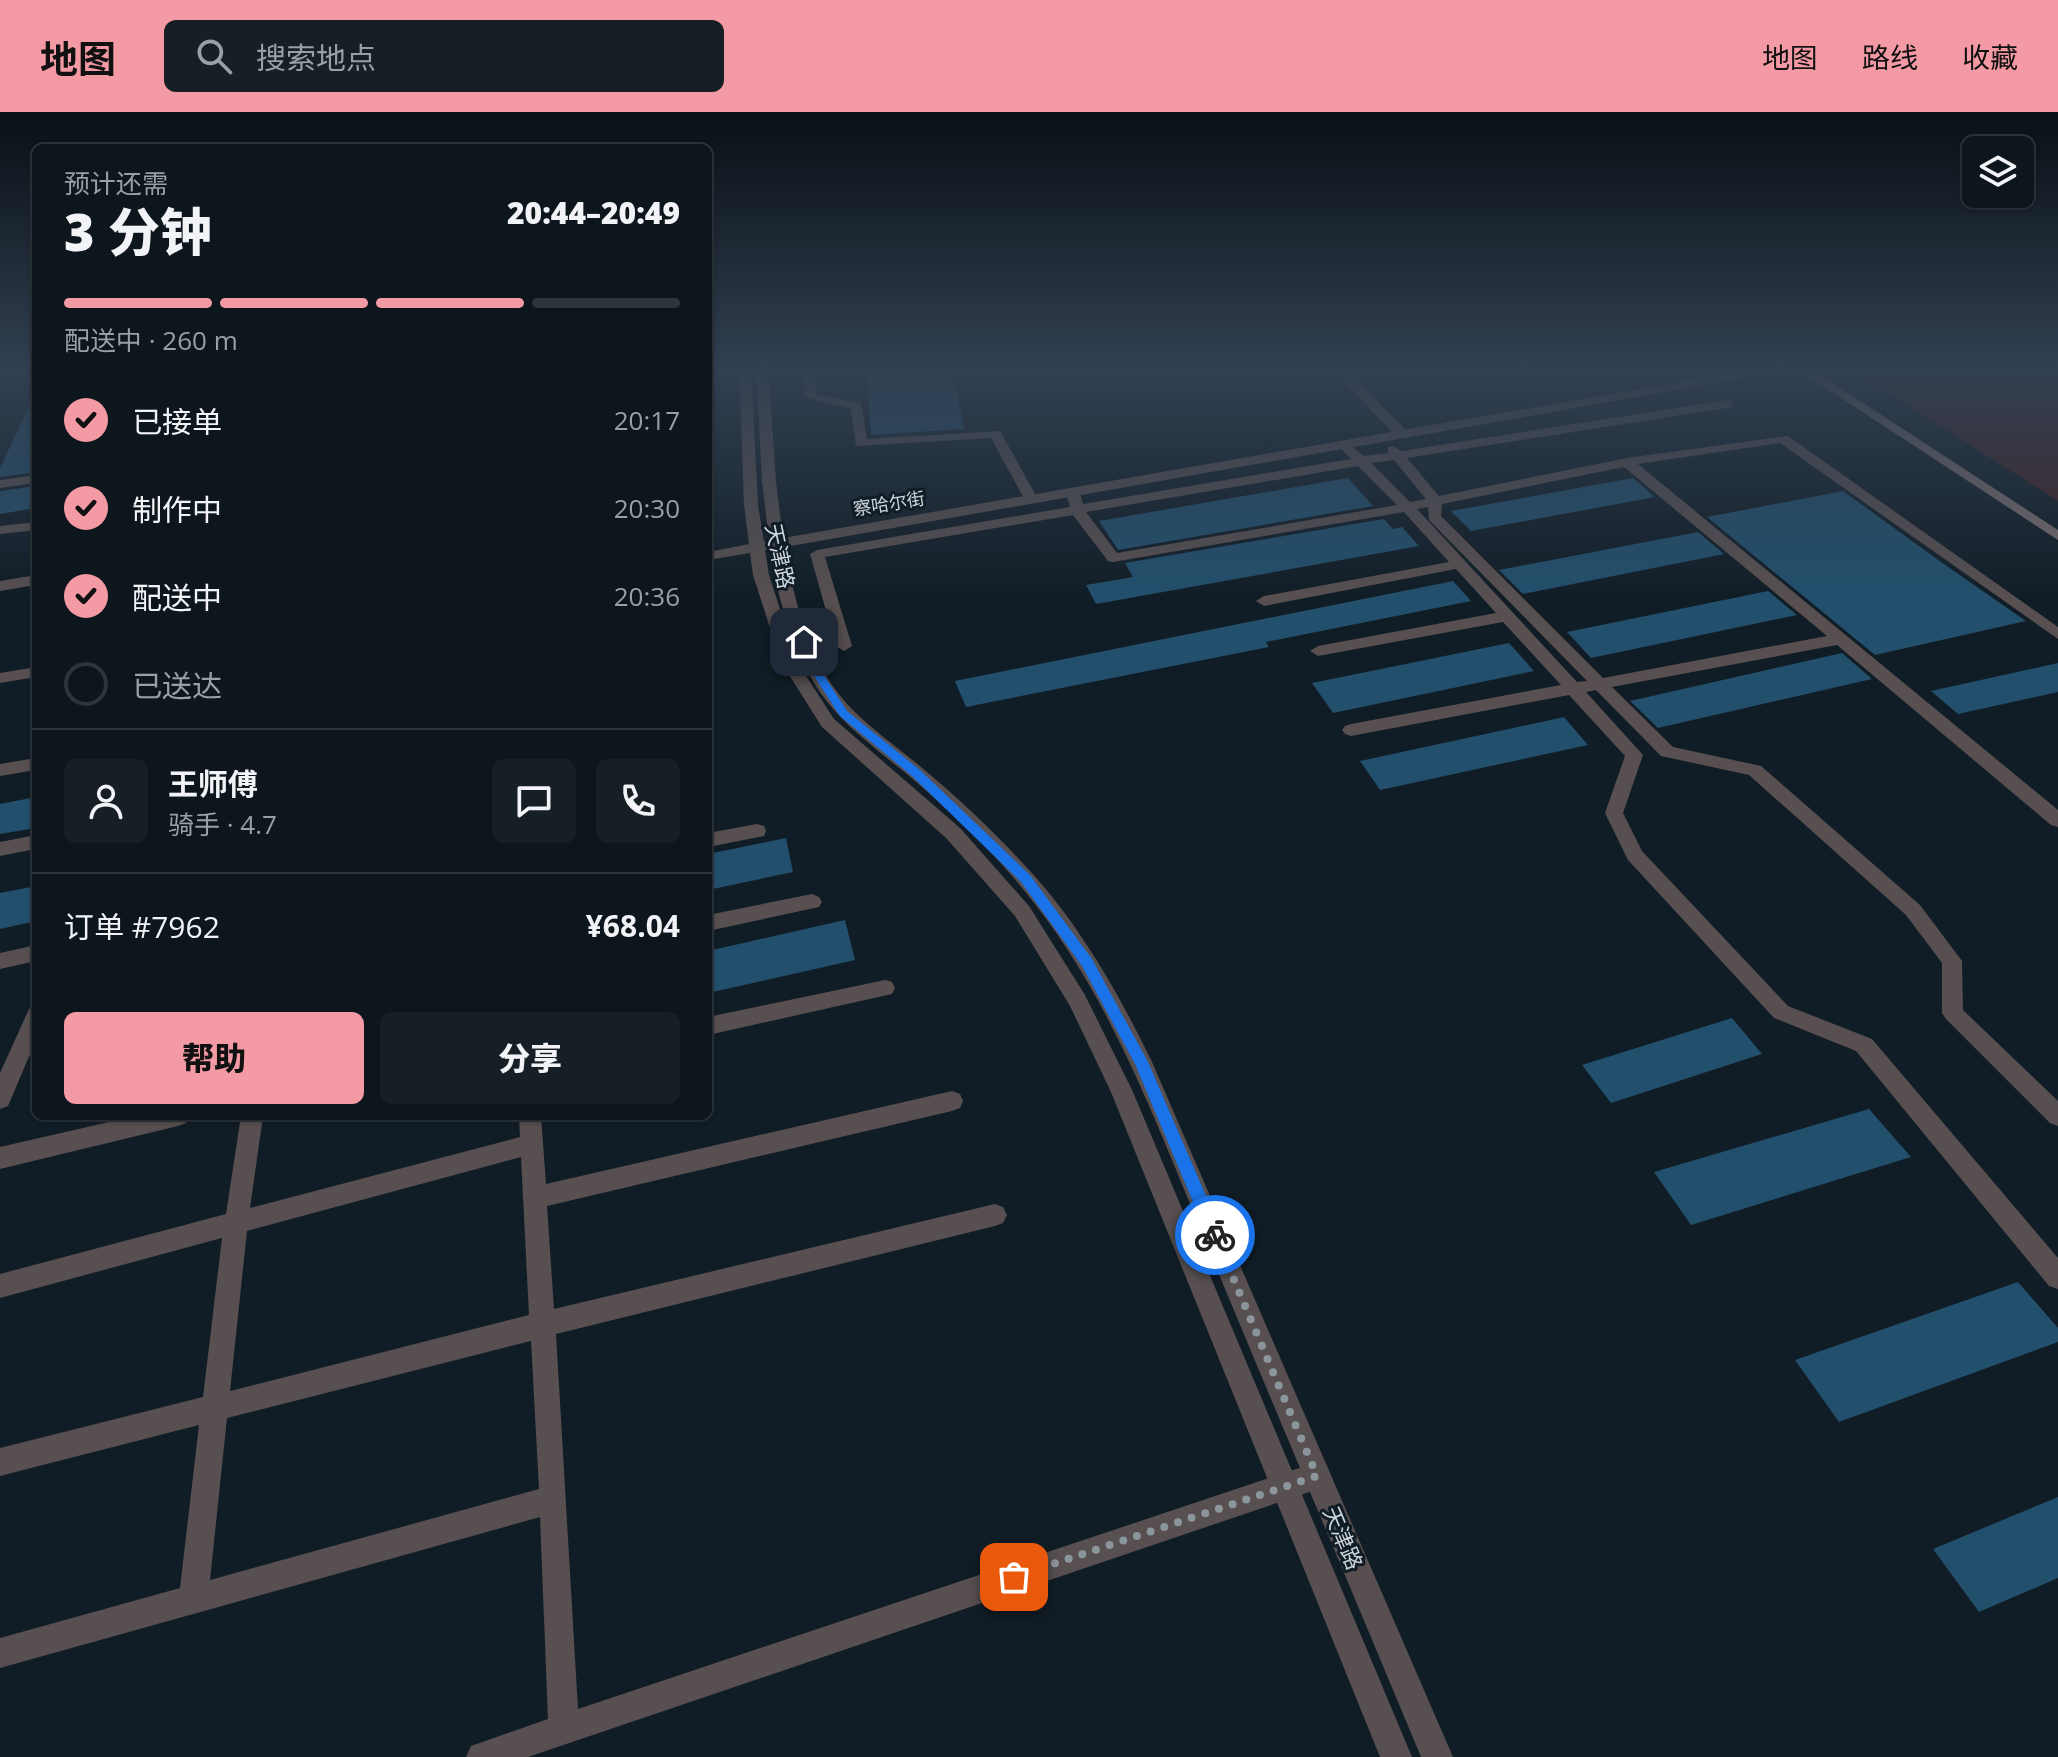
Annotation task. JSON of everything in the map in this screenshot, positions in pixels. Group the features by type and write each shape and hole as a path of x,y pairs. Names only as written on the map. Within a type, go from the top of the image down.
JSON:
{"main road":[{"path":"1917,444 2058,536"},
{"path":"1940,444 2058,519"}],"street":[{"name":"天津路","path":"748,444 751,505 781,573 812,665 844,714 916,773 1025,879 1087,963 1141,1062 1437,1757"},
{"name":"天津路","path":"766,444 769,501 767,545 761,575 789,662 828,723 953,833 1022,911 1078,1001 1122,1092 1396,1757"},
{"path":"1000,444 1032,501"},
{"name":"察哈尔街","path":"712,555 1353,444"},
{"path":"1387,444 1435,501 1434,517 1667,752 1755,770 1913,910 1952,961 1953,1013 2058,1116"},
{"path":"844,646 817,554 1477,444"},
{"path":"1073,493 1078,512 1113,558 1407,507 1627,462 1751,444"},
{"path":"1790,444 2058,634"},
{"path":"1345,445 1407,507 1634,755 1614,813 1635,855 1781,1012 1864,1045 2058,1277"},
{"path":"1627,462 2058,820"},
{"path":"0,484 32,480"},
{"path":"0,530 32,526"},
{"path":"1264,601 1460,564"},
{"path":"0,586 32,581"},
{"path":"1318,651 1507,616"},
{"path":"1351,730 1840,639"},
{"path":"0,678 32,673"},
{"path":"0,770 32,765"},
{"path":"712,839 757,831"},
{"path":"0,849 32,843"},
{"path":"712,922 812,902"},
{"path":"0,961 32,954"},
{"path":"712,1025 885,988"},
{"path":"0,1099 5,1075 32,1023"},
{"path":"535,1198 952,1101"},
{"path":"0,1158 161,1120"},
{"path":"193,1599 217,1407 235,1224 251,1120"},
{"path":"530,1120 564,1729"},
{"path":"0,1286 532,1144"},
{"path":"0,1462 995,1215"},
{"path":"482,1757 1317,1476"},
{"path":"0,1653 553,1499"}],"shaded area":[{"path":"1968,444 2058,444 2058,501"}],"building":[{"path":"11,444 32,444 32,473 0,477 0,468"},
{"path":"1348,478 1373,506 1118,550 1099,521"},
{"path":"1633,478 1655,497 1471,531 1451,511"},
{"path":"32,487 32,509 0,514 0,491"},
{"path":"1843,491 2026,621 1875,655 1707,517"},
{"path":"1384,519 1393,529 1402,527 1419,546 1096,604 1086,585 1133,577 1125,563"},
{"path":"1698,532 1724,554 1523,594 1499,570"},
{"path":"1453,581 1471,601 1266,642 1269,647 966,707 955,681"},
{"path":"1768,591 1797,615 1591,658 1567,632"},
{"path":"1509,643 1534,671 1333,713 1312,683"},
{"path":"1842,653 1872,679 1658,728 1630,701"},
{"path":"2058,663 2058,692 1958,714 1931,691"},
{"path":"1564,717 1588,745 1380,790 1360,761"},
{"path":"32,798 32,829 0,834 0,804"},
{"path":"786,838 793,872 712,889 712,853"},
{"path":"32,887 32,922 0,929 0,893"},
{"path":"845,920 855,960 712,992 712,950"},
{"path":"1732,1018 1762,1054 1611,1103 1582,1065"},
{"path":"1869,1109 1911,1157 1691,1225 1654,1172"},
{"path":"2018,1282 2058,1328 2058,1342 1839,1422 1795,1360"},
{"path":"2058,1497 2058,1578 1979,1612 1933,1549"}],"way so far":[{"path":"1014,1577 1317,1476 1215,1235"}],"route":[{"path":"804,642 812,665 844,714 916,773 1025,879 1087,963 1141,1062 1215,1235"}]}
